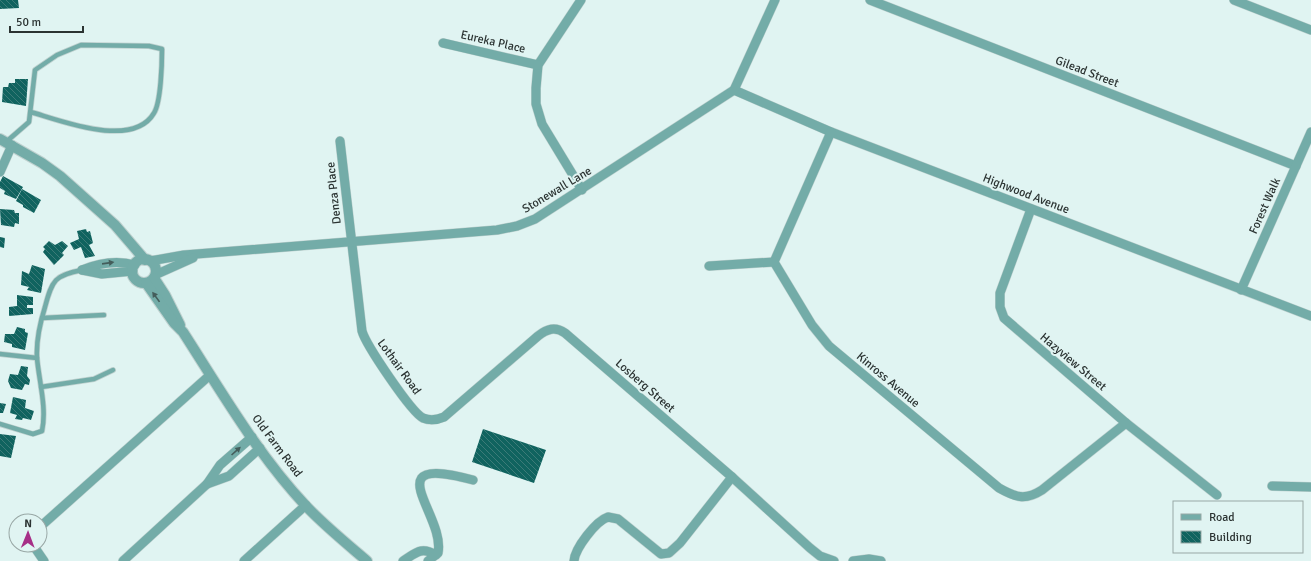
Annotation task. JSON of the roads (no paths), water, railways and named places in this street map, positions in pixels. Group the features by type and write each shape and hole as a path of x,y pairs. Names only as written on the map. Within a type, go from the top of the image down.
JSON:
{"street":[{"path":"581,0 538,65 536,104 542,124 582,190"},
{"path":"734,90 775,0"},
{"name":"Gilead Street","path":"870,0 1296,166"},
{"path":"1234,0 1311,30"},
{"name":"Eureka Place","path":"442,43 538,65"},
{"name":"Highwood Avenue","path":"734,90 831,132 1311,316"},
{"name":"Stonewall Lane","path":"82,270 102,274 140,264 184,256 497,230 517,226 535,219 582,190 734,90"},
{"path":"709,266 774,262 831,132"},
{"name":"Forest Walk","path":"1241,290 1311,132"},
{"name":"Denza Place","path":"340,141 351,243"},
{"path":"0,172 6,142 60,176 115,225 140,264 155,267 152,279 135,279 140,264"},
{"name":"Hazyview Street","path":"1031,209 1000,293 1000,307 1003,316 1009,324 1126,423 1217,496"},
{"name":"Lothair Road","path":"351,243 359,322 364,339 416,412 426,419 436,420"},
{"name":"Stonewall Lane","path":"152,279 198,256"},
{"name":"Kinross Avenue","path":"774,262 812,325 829,346 999,488 1015,497 1029,497 1042,490 1126,423"},
{"name":"Old Farm Road","path":"152,279 170,318 183,332 210,375 260,448 306,505 367,561"},
{"name":"Losberg Street","path":"436,420 450,412 544,331 557,329 565,333 732,476 810,548 820,556 834,561"},
{"path":"48,520 210,375"},
{"path":"123,561 207,484 220,465 252,437"},
{"path":"207,484 229,476 260,448"},
{"path":"402,561 421,550 427,550 432,558 438,551 437,535 420,493 419,486 421,479 426,475 446,473 473,480"},
{"path":"574,561 578,548 598,523 608,517 618,519 661,554 669,554 680,543 732,476"},
{"path":"1272,486 1311,487"},
{"path":"244,561 306,505"},
{"path":"853,561 869,559 882,561"}],"lane":[{"path":"6,142 29,122 35,70 57,55 81,45 149,46 162,49 158,101 154,113 142,126 107,131 93,130 31,112"},
{"path":"0,424 29,433 41,433 43,421 41,387 37,358 38,333 49,293 55,279 63,275 82,270"},
{"path":"42,318 104,314"},
{"path":"0,354 37,358"},
{"path":"41,387 94,379 114,370"}]}
